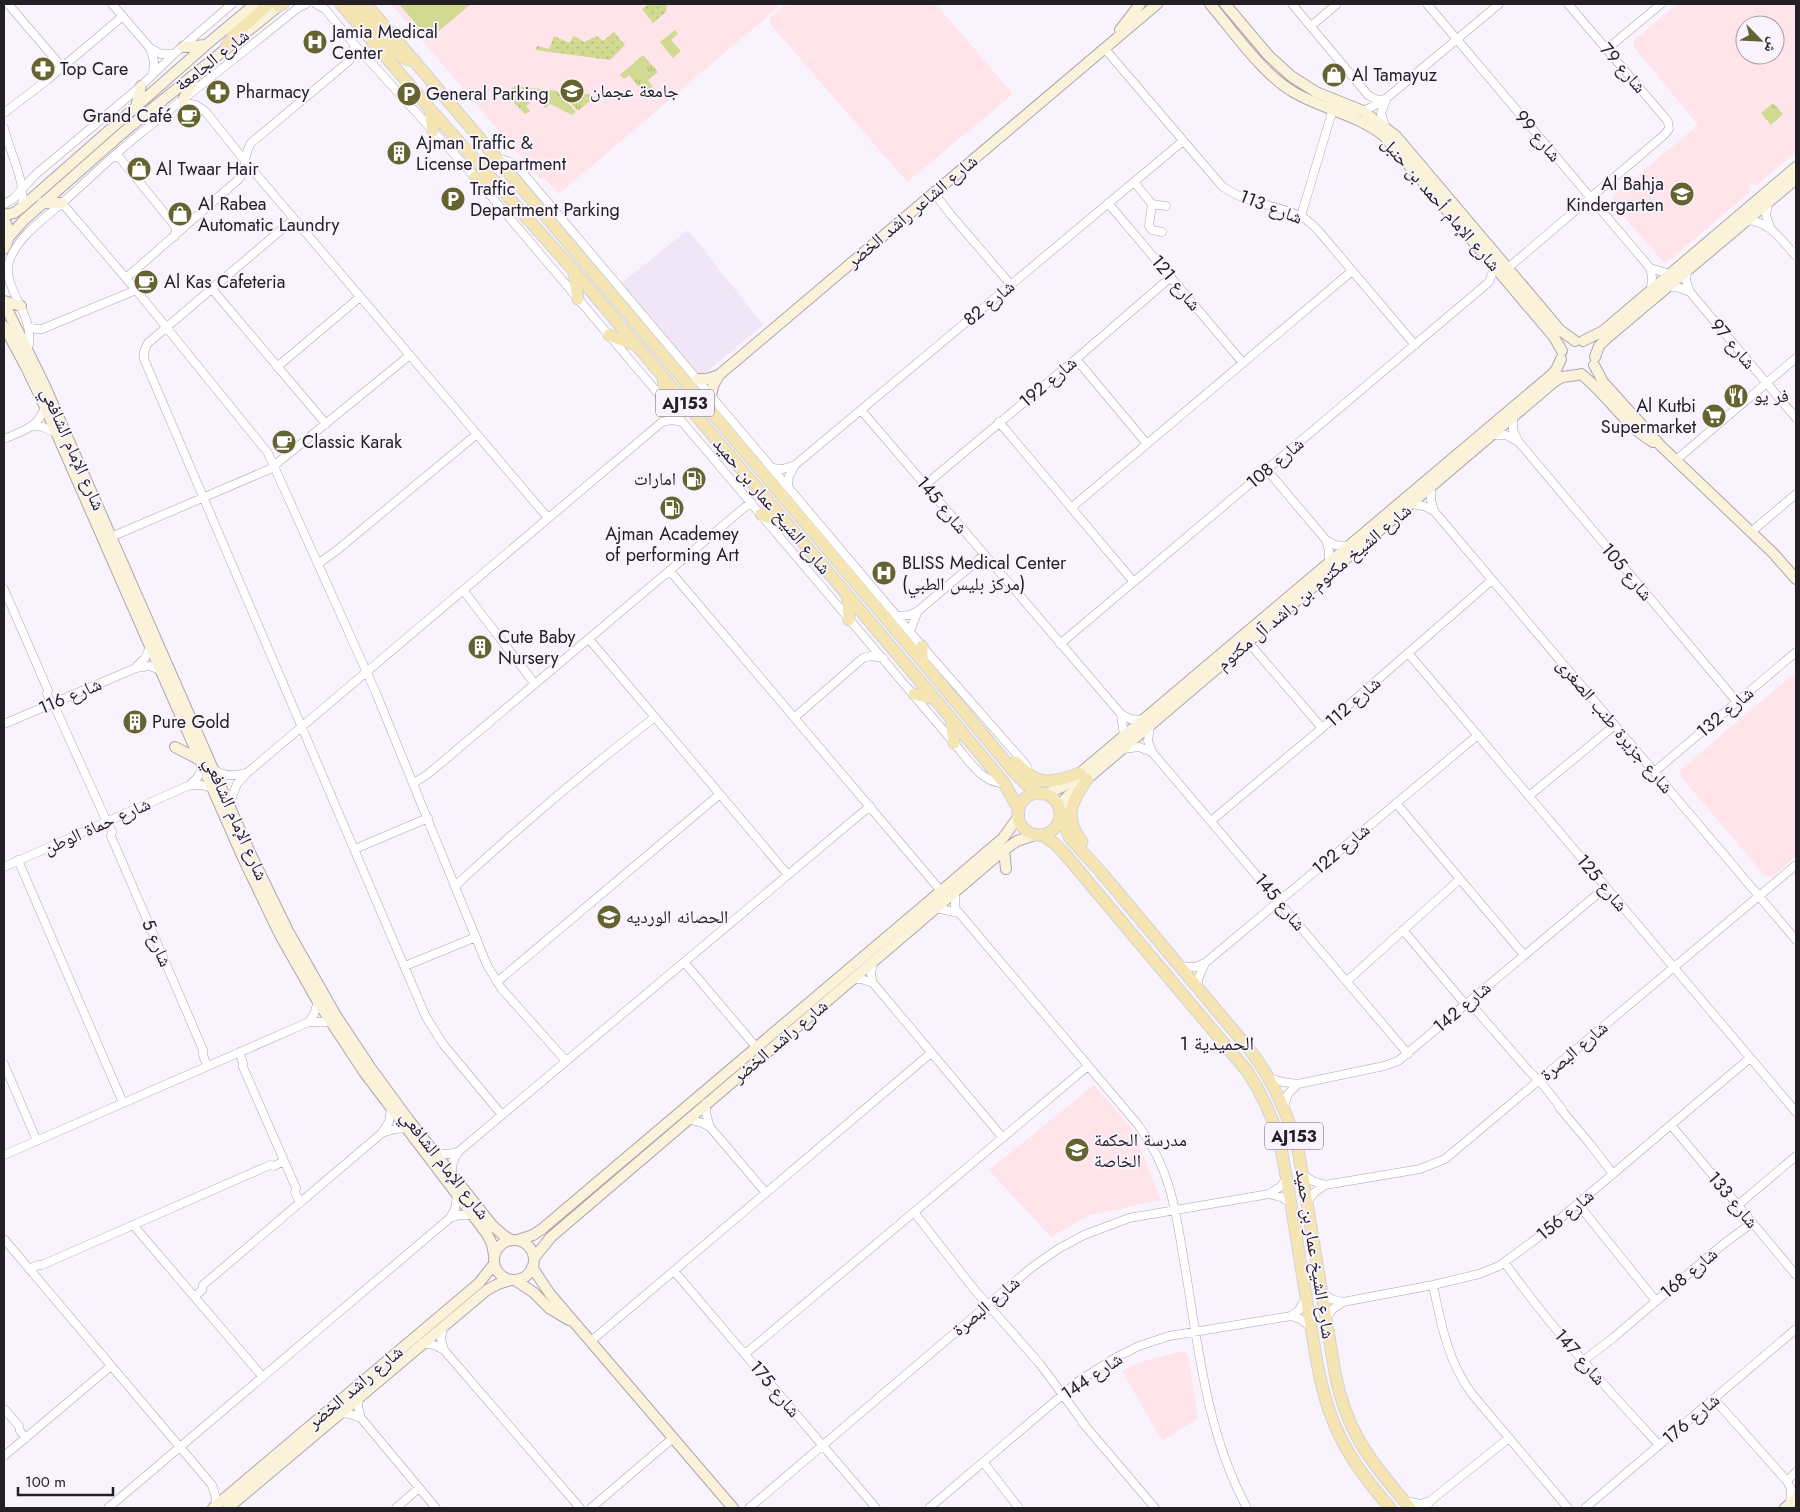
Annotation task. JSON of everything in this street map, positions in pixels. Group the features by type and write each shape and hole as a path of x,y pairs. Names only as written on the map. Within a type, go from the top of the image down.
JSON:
{"main road":[{"path":"226,47 235,34 278,4"},
{"path":"334,4 352,9 398,55 408,60 414,60"},
{"name":"شارع الشيخ عمار بن حميد","path":"341,4 352,9 430,108 574,271 935,699 1004,783 1019,813"},
{"name":"شارع الشيخ عمار بن حميد","path":"366,4 730,426 862,590 1020,779 1043,794"},
{"path":"430,108 433,131"},
{"path":"475,177 495,181"},
{"path":"574,271 578,299"},
{"path":"609,335 634,344"},
{"path":"663,377 666,403"},
{"path":"761,514 788,526"},
{"path":"862,590 874,588"},
{"path":"848,596 849,620"},
{"path":"922,646 922,661"},
{"path":"914,694 935,699"},
{"path":"951,719 954,744"},
{"path":"990,743 1004,750 1026,773 1039,781 1052,782 1083,776"},
{"path":"1083,776 1071,808 1071,822 1076,834 1092,855 1100,871"},
{"path":"1033,794 1043,794 1055,800 1060,814 1054,829 1039,835 1024,828 1019,813 1027,798 1033,794"},
{"name":"شارع الشيخ عمار بن حميد","path":"1060,814 1070,838 1100,871 1256,1058 1269,1078 1284,1108 1298,1149 1325,1319 1338,1387 1351,1425 1370,1460 1407,1504"},
{"name":"شارع الشيخ عمار بن حميد","path":"1039,835 1054,843 1064,853 1246,1071 1262,1095 1282,1148 1324,1396 1337,1431 1358,1469 1390,1508"}],"street":[{"path":"8,4 62,67"},
{"path":"112,4 150,48 162,54 206,45"},
{"path":"4,204 13,200 35,174 141,86 232,4"},
{"name":"شارع الجامعة","path":"4,215 14,213 22,207 255,4"},
{"path":"28,348 30,338 29,326 9,277 10,261 26,236 113,156 299,7 306,4"},
{"path":"316,4 325,9 354,44 475,177 849,620 914,694 954,744 987,780 995,783 1004,783"},
{"name":"شارع الشاعر راشد الخضر","path":"1105,49 1140,4"},
{"name":"شارع الشاعر راشد الخضر","path":"711,396 713,386 719,375 1157,4"},
{"name":"شارع الإمام أحمد بن حنبل","path":"1210,4 1273,77 1293,92 1363,122 1384,136 1554,337 1562,355"},
{"name":"شارع الإمام أحمد بن حنبل","path":"1225,4 1269,56 1291,76 1316,92 1367,110 1385,126 1407,147 1560,330 1579,341"},
{"path":"1292,4 1368,95 1377,100 1387,98"},
{"path":"1311,26 1337,4"},
{"name":"شارع 99","path":"1427,4 1650,268"},
{"path":"1367,110 1387,98 1499,4"},
{"name":"شارع 79","path":"1568,4 1668,122 1669,129 1590,197"},
{"path":"1606,49 1661,4"},
{"path":"4,112 32,92 122,16"},
{"path":"126,278 239,179 244,170 246,152 250,143 349,61 354,51 354,44"},
{"name":"شارع الجامعة","path":"4,249 9,237 24,220 198,69 226,47"},
{"path":"150,48 154,61 153,74"},
{"name":"شارع 113","path":"1105,49 1216,179 1229,191 1246,199 1301,216 1315,227 1416,345"},
{"path":"182,101 198,69"},
{"path":"136,108 141,86"},
{"path":"1367,110 1368,95"},
{"path":"1385,126 1381,113 1387,98"},
{"path":"182,101 196,105 205,111 244,161 548,518"},
{"path":"1301,216 1333,109"},
{"path":"4,128 22,189 22,207"},
{"name":"شارع 82","path":"795,465 1183,140"},
{"path":"113,156 119,157 174,226 176,231 174,237"},
{"path":"497,158 508,161 518,167 711,396 730,426 773,468 922,646 1039,781"},
{"path":"16,166 26,174 35,174"},
{"path":"1661,446 1634,429 1596,387 1579,375 1566,370 1562,355 1567,344 1603,331 1796,166"},
{"path":"1579,375 1589,371 1603,342 1687,269 1796,179"},
{"path":"1134,182 1152,204 1166,206"},
{"path":"932,194 1009,286"},
{"path":"1508,268 1590,197"},
{"path":"42,204 62,203"},
{"path":"62,203 260,442 275,466 414,783 487,965 497,982 566,1062"},
{"name":"شارع 121","path":"1108,203 1244,363"},
{"path":"1768,203 1766,215 1770,227 1796,256"},
{"path":"1152,204 1148,226 1152,230 1162,232"},
{"path":"294,219 148,343 144,352 144,359 426,1017 436,1036 502,1115"},
{"path":"4,220 9,230 9,237"},
{"path":"1746,220 1759,222 1770,227"},
{"name":"شارع 108","path":"1060,644 1489,282 1495,266"},
{"path":"1651,289 1652,277 1650,268 1670,274"},
{"path":"1687,269 1686,281 1690,292"},
{"path":"1072,508 1352,271"},
{"name":"شارع 192","path":"925,485 1171,277"},
{"path":"1489,282 1506,280"},
{"path":"1668,286 1690,292"},
{"path":"212,289 326,424"},
{"path":"29,326 42,329 136,290"},
{"name":"شارع 97","path":"1690,292 1796,418"},
{"path":"277,366 360,297"},
{"path":"4,302 21,306"},
{"name":"شارع الإمام الشافعي","path":"4,302 28,348 112,537 205,765 212,788 266,906 295,963 330,1022 391,1109 490,1239 494,1259"},
{"name":"شارع الإمام الشافعي","path":"4,326 46,407 160,670 205,765 229,805 274,902 319,986 370,1067 408,1119 495,1229 515,1240"},
{"path":"1579,341 1590,345 1599,377 1607,387 1661,446 1751,532 1796,579"},
{"path":"112,537 261,474 275,466 410,355"},
{"name":"شارع الشيخ مكتوم بن راشد آل مكتوم","path":"1043,794 1083,776 1120,750 1147,722 1329,563 1550,376 1556,370 1562,355"},
{"path":"1676,460 1796,358"},
{"path":"1076,359 1148,444"},
{"path":"697,379 707,379 719,375"},
{"name":"شارع الشيخ مكتوم بن راشد آل مكتوم","path":"1060,814 1069,794 1083,776 1124,736 1147,722 1249,643 1558,379 1579,375"},
{"path":"662,422 666,403"},
{"path":"34,426 46,407"},
{"name":"شارع 145","path":"861,410 1121,714"},
{"path":"1514,417 1514,430 1518,441"},
{"path":"229,805 237,784 246,773 366,671 662,422 672,420 682,422"},
{"path":"999,422 1133,581"},
{"path":"4,439 34,426 43,426 56,432"},
{"path":"318,563 336,551 477,434"},
{"path":"1493,435 1506,435 1518,441"},
{"name":"شارع 105","path":"1518,441 1737,702"},
{"path":"773,468 782,470 795,465"},
{"path":"788,487 789,476 795,465"},
{"path":"1267,470 1326,540 1335,545 1349,546"},
{"path":"1431,488 1431,500 1434,511"},
{"path":"1751,532 1796,494"},
{"path":"414,783 428,774 751,502"},
{"path":"1412,504 1424,506 1434,511"},
{"name":"شارع جزيرة طنب الصغرى","path":"1434,511 1796,940"},
{"path":"1326,540 1329,551 1329,563"},
{"path":"897,616 910,615 918,611 984,555"},
{"path":"670,571 795,716 942,892"},
{"name":"شارع 112","path":"1212,821 1492,580"},
{"name":"شارع 5","path":"4,590 48,690 52,692 53,702 105,822 108,834 111,836 203,1050 207,1052 210,1065"},
{"path":"461,592 537,683"},
{"path":"910,631 918,611"},
{"path":"589,639 788,875"},
{"path":"863,658 866,650 866,639"},
{"path":"1249,643 1322,728"},
{"path":"136,668 145,658 150,647"},
{"name":"شارع 132","path":"1654,772 1796,652"},
{"name":"شارع 125","path":"1408,654 1796,1112"},
{"path":"795,716 863,658 871,656 883,658"},
{"name":"شارع 116","path":"4,724 136,668 150,666 160,670"},
{"path":"1121,714 1130,719 1147,722 1148,740 1152,752"},
{"path":"1121,714 1124,736"},
{"path":"454,883 653,715"},
{"path":"1529,796 1615,725"},
{"name":"شارع 122","path":"1205,963 1478,735"},
{"path":"175,747 226,775 233,776 246,773"},
{"path":"1120,750 1139,747 1152,752"},
{"name":"شارع 145","path":"1152,752 1408,1054"},
{"path":"190,785 205,765"},
{"path":"190,785 212,788"},
{"name":"شارع حماة الوطن","path":"4,867 190,785"},
{"path":"497,982 720,794"},
{"path":"1396,803 1524,955"},
{"path":"452,1173 453,1161 458,1152 870,806"},
{"name":"شارع راشد الخضر","path":"515,1240 533,1236 542,1230 942,892 1003,838 1019,813"},
{"path":"355,849 428,818"},
{"name":"شارع راشد الخضر","path":"533,1263 551,1237 1004,850 1017,841 1039,835"},
{"path":"1004,850 1006,868"},
{"path":"18,860 123,1103"},
{"name":"شارع البصرة","path":"1325,1184 1411,1171 1437,1163 1453,1154 1796,864"},
{"path":"1345,979 1461,880"},
{"name":"شارع 142","path":"1269,1078 1298,1084 1389,1065 1408,1054 1606,887"},
{"path":"955,892 955,908 1139,1126 1155,1151 1168,1180 1175,1210 1214,1427 1228,1468 1247,1508"},
{"path":"936,908 959,913"},
{"path":"1402,930 1538,1081 1614,1173"},
{"path":"405,966 476,937"},
{"path":"684,962 756,1048"},
{"path":"874,962 871,970 873,983 1003,1138"},
{"path":"1178,966 1189,968 1205,963"},
{"path":"1198,990 1200,973 1205,963"},
{"path":"852,979 861,979 873,983"},
{"path":"309,1022 318,1002"},
{"path":"4,1156 309,1022 330,1022"},
{"path":"591,1341 932,1053"},
{"path":"236,1054 243,1062 243,1067 296,1188 300,1190 303,1201"},
{"name":"شارع 156","path":"1343,1302 1470,1277 1502,1265 1750,1058"},
{"path":"4,1064 37,1141"},
{"path":"745,1354 1088,1066"},
{"path":"1284,1108 1288,1094 1298,1084"},
{"path":"706,1103 706,1113 710,1127"},
{"path":"193,1294 202,1290 203,1286 382,1133 389,1122 391,1109"},
{"path":"688,1119 702,1122 710,1127 766,1193"},
{"name":"شارع 133","path":"1670,1125 1796,1275"},
{"path":"382,1133 406,1128"},
{"path":"437,1154 458,1152"},
{"path":"1738,1205 1796,1156"},
{"path":"31,1271 38,1265 42,1265 134,1226 270,1165 274,1166 283,1159"},
{"path":"1302,1174 1313,1181 1325,1184"},
{"path":"1270,1194 1280,1187 1287,1177"},
{"path":"1307,1202 1325,1184"},
{"path":"1270,1194 1292,1204"},
{"name":"شارع البصرة","path":"749,1508 1044,1258 1084,1235 1129,1218 1270,1194"},
{"path":"450,1218 455,1208 457,1196"},
{"path":"1576,1205 1658,1300"},
{"path":"912,1214 1040,1364 1085,1425 1155,1508"},
{"path":"108,1508 450,1218 460,1215 471,1215"},
{"name":"شارع 168","path":"1585,1363 1751,1220"},
{"path":"134,1226 262,1376"},
{"path":"4,1239 212,1486 215,1494 214,1508"},
{"path":"533,1263 524,1278 513,1280 506,1279 498,1273 494,1259 500,1244 515,1240 523,1242 530,1248 533,1263 545,1288 733,1508"},
{"name":"شارع راشد الخضر","path":"214,1508 479,1283 494,1259"},
{"name":"شارع 147","path":"1502,1265 1657,1447"},
{"name":"شارع 175","path":"674,1271 876,1508"},
{"path":"513,1280 533,1292 549,1308 578,1326"},
{"name":"شارع راشد الخضر","path":"228,1508 492,1286 513,1280"},
{"path":"1433,1285 1448,1350 1456,1369 1472,1394 1568,1508"},
{"path":"1321,1291 1331,1299 1343,1302"},
{"path":"1291,1316 1302,1307 1306,1298"},
{"path":"1325,1319 1333,1309 1343,1302"},
{"path":"1291,1316 1300,1319 1312,1328"},
{"name":"شارع 144","path":"929,1508 1063,1395 1101,1366 1136,1348 1169,1336 1291,1316"},
{"path":"443,1327 441,1339 444,1350"},
{"name":"شارع 176","path":"1585,1508 1796,1329"},
{"path":"422,1343 434,1345 444,1350 580,1508"},
{"path":"4,1456 110,1366"},
{"path":"360,1396 358,1407 361,1418 436,1508"},
{"path":"1716,1398 1791,1484"},
{"path":"4,1409 19,1426 20,1431 28,1436"},
{"path":"339,1413 361,1418"},
{"path":"1407,1504 1428,1505 1507,1436"},
{"path":"591,1508 674,1438"},
{"path":"981,1464 1019,1508"},
{"path":"1791,1504 1791,1484 1796,1472"},
{"path":"212,1486 224,1491 233,1491"},
{"path":"396,1508 419,1488"}],"shaded area":[{"name":"جامعة عجمان","path":"391,4 782,4 559,194 545,179 539,178"},
{"path":"786,4 936,4 1013,94 907,182 770,24 770,17"},
{"path":"1677,4 1796,4 1796,152 1757,185 1748,183 1751,188 1750,192 1665,264 1612,203 1613,196 1698,125 1634,47 1634,40"},
{"path":"688,230 763,325 697,380 619,285"},
{"path":"1796,672 1796,856 1772,877 1765,876 1680,776 1681,769"},
{"name":"مدرسة الحكمة الخاصة","path":"1094,1085 1133,1130 1161,1200 1090,1215 1051,1237 989,1170"},
{"path":"1182,1351 1188,1354 1198,1418 1162,1441 1122,1371 1141,1362"}],"green space":[{"path":"399,4 471,4 429,39"},
{"path":"648,4 667,4 666,12 653,23 642,9"},
{"path":"675,30 678,34 671,40 681,51 673,58 660,42"},
{"path":"614,32 625,45 610,60 536,50 537,46 549,49 554,36 569,43 574,36 584,42 597,36 603,41"},
{"path":"643,55 658,72 648,80 653,87 648,91 643,85 639,87 629,75 624,79 620,75"},
{"path":"514,86 557,91 576,112 572,115 550,104 545,108 536,98 526,106 530,111 525,114 508,96 508,93"},
{"path":"560,91 594,95 595,97 578,111"},
{"path":"1773,103 1783,114 1771,125 1761,113"}],"place":[{"name":"Jamia Medical Center","path":"315,42"},
{"name":"Top Care","path":"43,69"},
{"name":"Al Tamayuz","path":"1334,75"},
{"name":"جامعة عجمان","path":"572,91"},
{"name":"Pharmacy","path":"218,92"},
{"name":"General Parking","path":"409,94"},
{"name":"Grand Café","path":"189,116"},
{"name":"Ajman Traffic & License Department","path":"399,153"},
{"name":"Al Twaar Hair","path":"139,169"},
{"name":"Al Bahja Kindergarten","path":"1682,194"},
{"name":"Traffic Department Parking","path":"453,199"},
{"name":"Al Rabea Automatic Laundry","path":"180,214"},
{"name":"Al Kas Cafeteria","path":"146,282"},
{"name":"فر يو","path":"1736,396"},
{"name":"Al Kutbi Supermarket","path":"1714,416"},
{"name":"Classic Karak","path":"284,442"},
{"name":"امارات","path":"694,479"},
{"name":"Ajman Academey of performing Art","path":"672,508"},
{"name":"BLISS Medical Center (مركز بليس الطبي)","path":"884,573"},
{"name":"Cute Baby Nursery","path":"480,647"},
{"name":"Pure Gold","path":"135,722"},
{"name":"الحصانه الورديه","path":"609,917"},
{"name":"مدرسة الحكمة الخاصة","path":"1077,1150"}],"district":[{"name":"الحميدية 1","path":"1217,1043"}]}
